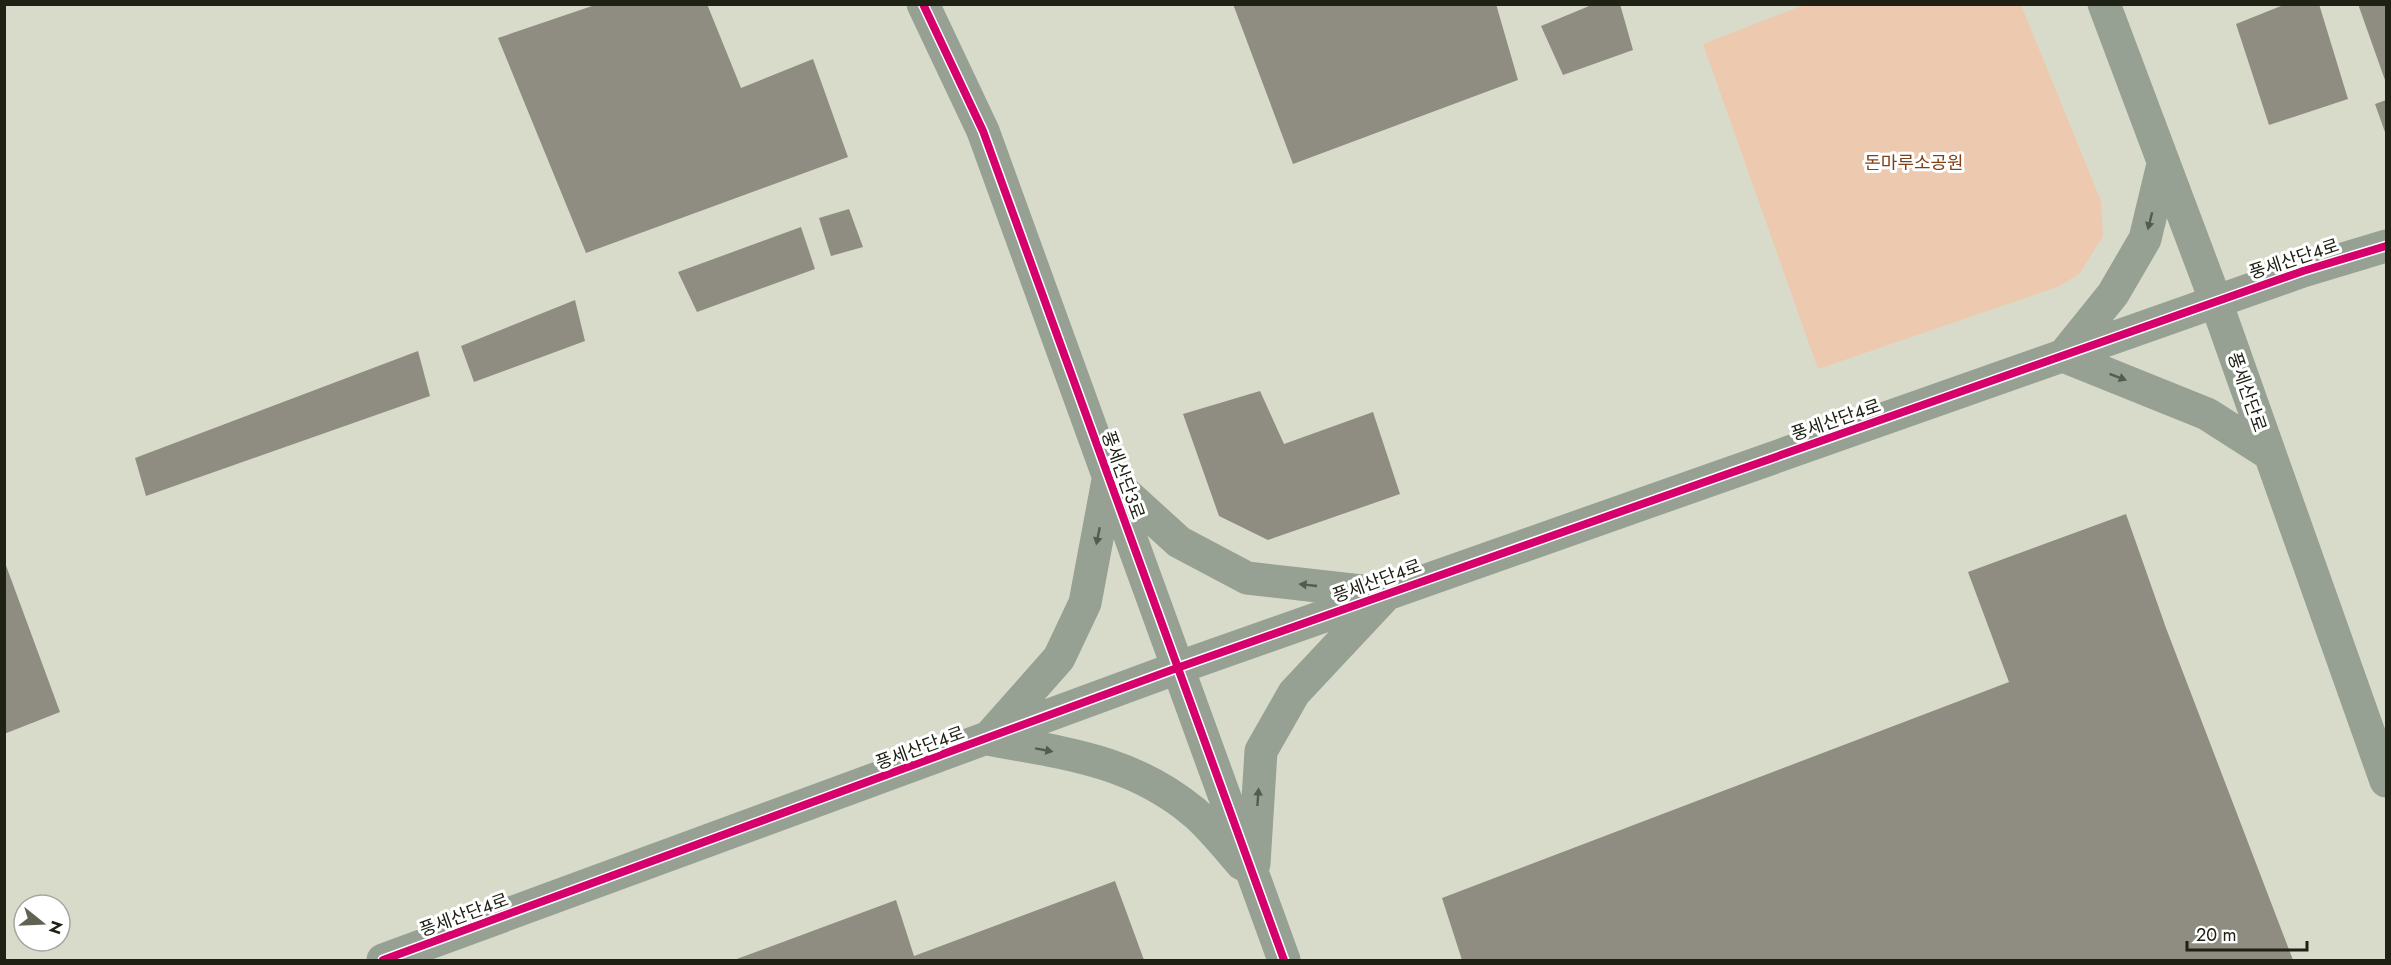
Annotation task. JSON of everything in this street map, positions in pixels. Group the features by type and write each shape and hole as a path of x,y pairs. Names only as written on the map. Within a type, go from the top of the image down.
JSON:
{"street":[{"name":"풍세산단3로","path":"923,4 983,131 1284,960"},
{"name":"풍세산단로","path":"2104,4 2216,302 2386,781"},
{"path":"2163,164 2145,239 2113,294 2063,356 2207,414 2268,453"},
{"name":"풍세산단4로","path":"383,960 1177,668 2303,271 2386,246"},
{"path":"1108,478 1179,542 1247,578 1387,594"},
{"path":"986,739 1059,658 1072,631 1085,603 1108,478"},
{"path":"1253,876 1261,751 1294,693 1387,594"},
{"path":"986,739 1091,758 1140,776 1196,813 1253,876"}],"green space":[{"name":"돈마루소공원","path":"1804,5 2021,5 2101,201 2103,236 2080,273 2060,286 1818,369 1703,44"}],"building":[{"path":"598,4 707,4 741,88 813,59 848,157 586,253 498,38"},
{"path":"1233,4 1496,4 1518,80 1293,164"},
{"path":"1594,4 1620,4 1633,50 1563,75 1541,26"},
{"path":"2286,4 2319,4 2348,99 2269,125 2236,24"},
{"path":"2358,4 2386,4 2386,83"},
{"path":"2386,100 2386,135 2375,104"},
{"path":"849,209 863,247 831,256 819,218"},
{"path":"801,227 815,269 697,312 678,272"},
{"path":"575,300 585,341 474,382 461,346"},
{"path":"418,351 430,396 146,496 135,458"},
{"path":"1260,391 1284,444 1373,412 1400,494 1268,540 1219,516 1183,414"},
{"path":"2126,514 2166,628 2293,960 1462,960 1442,898 2009,682 1968,572"},
{"path":"4,560 60,712 4,734"},
{"path":"1115,881 1144,960 734,960 896,900 914,956"}],"cycle path":[{"path":"923,4 983,131 1284,960"},
{"path":"383,960 1177,668 2303,271 2386,246"}]}
